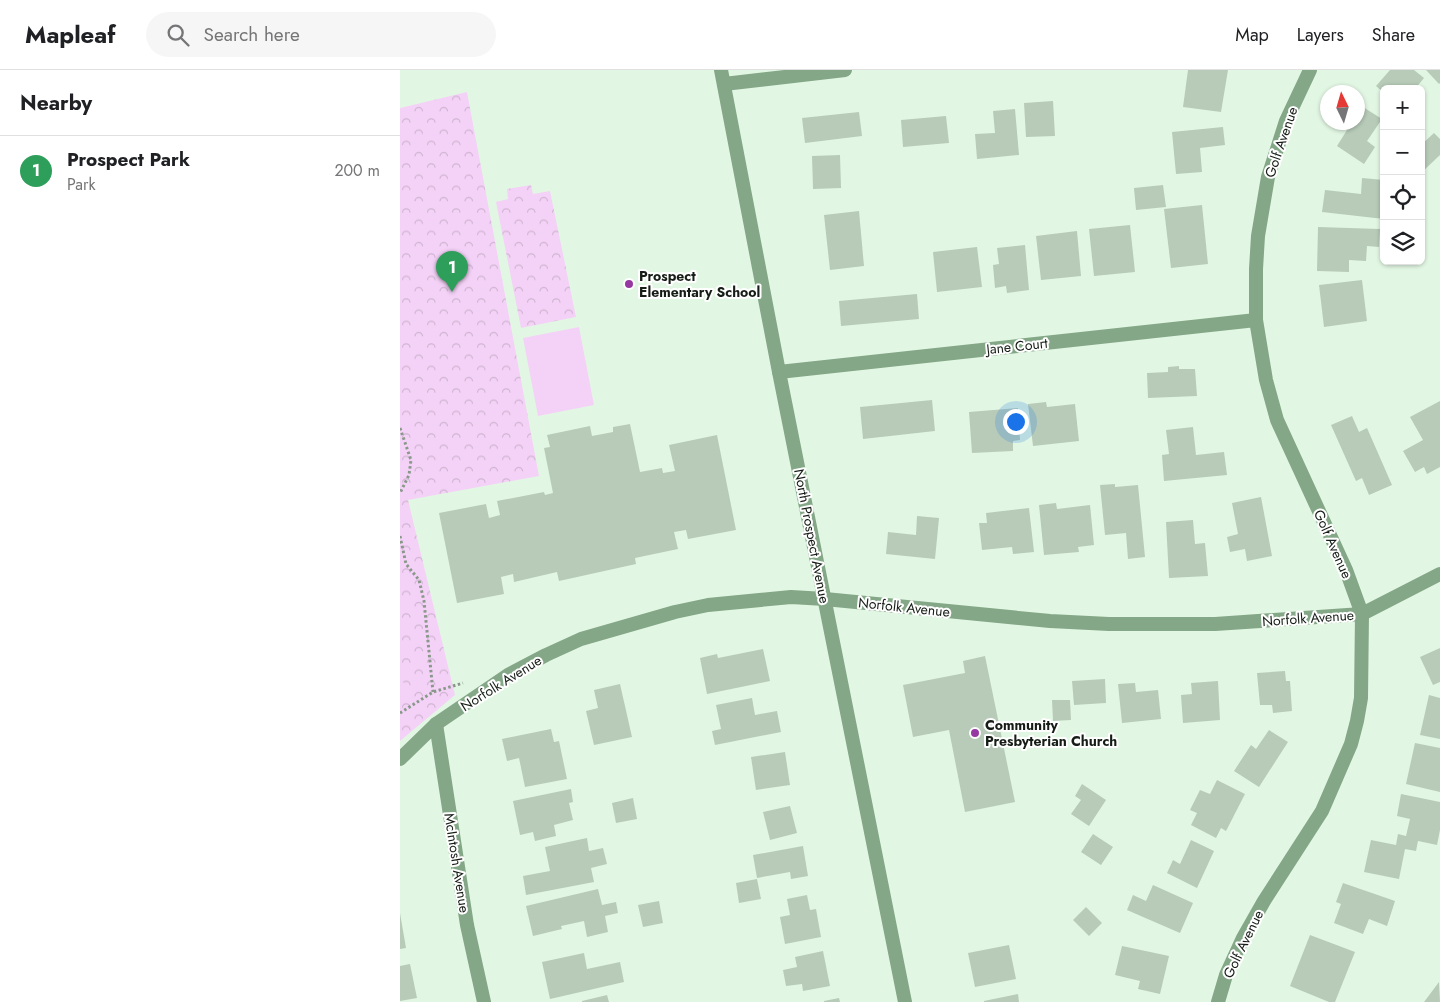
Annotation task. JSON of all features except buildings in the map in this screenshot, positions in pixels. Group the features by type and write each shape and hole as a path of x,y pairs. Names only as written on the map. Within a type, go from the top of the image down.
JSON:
{"street":[{"name":"North Prospect Avenue","path":"721,70 779,372 905,1002"},
{"path":"724,84 845,70"},
{"name":"Golf Avenue","path":"1218,1002 1226,975 1243,938 1264,901 1322,810 1351,744 1361,698 1362,614 1346,570 1277,420 1266,380 1256,320 1258,236 1266,186 1276,147 1310,70"},
{"name":"Jane Court","path":"779,372 1256,320"},
{"name":"Norfolk Avenue","path":"400,759 436,724 508,675 546,655 581,639 708,605 791,597 998,617 1108,624 1215,624 1362,614 1440,574"},
{"name":"McIntosh Avenue","path":"436,724 467,925 484,1002"}],"path":[{"path":"400,428 411,460 409,475 400,493"},
{"path":"400,536 406,564 419,580 424,601 433,692"},
{"path":"400,713 433,692 462,683"}],"green space":[{"path":"467,92 539,476 408,500 455,695 400,741 400,108"},
{"path":"531,185 533,194 550,191 576,317 521,328 496,202 508,199 507,189"},
{"path":"579,327 594,405 538,416 523,338"},
{"path":"400,677 410,693 400,702"}],"place":[{"name":"Prospect Elementary School","path":"629,284"},
{"name":"Prospect Park","path":"452,292"},
{"name":"Community Presbyterian Church","path":"975,733"}]}
